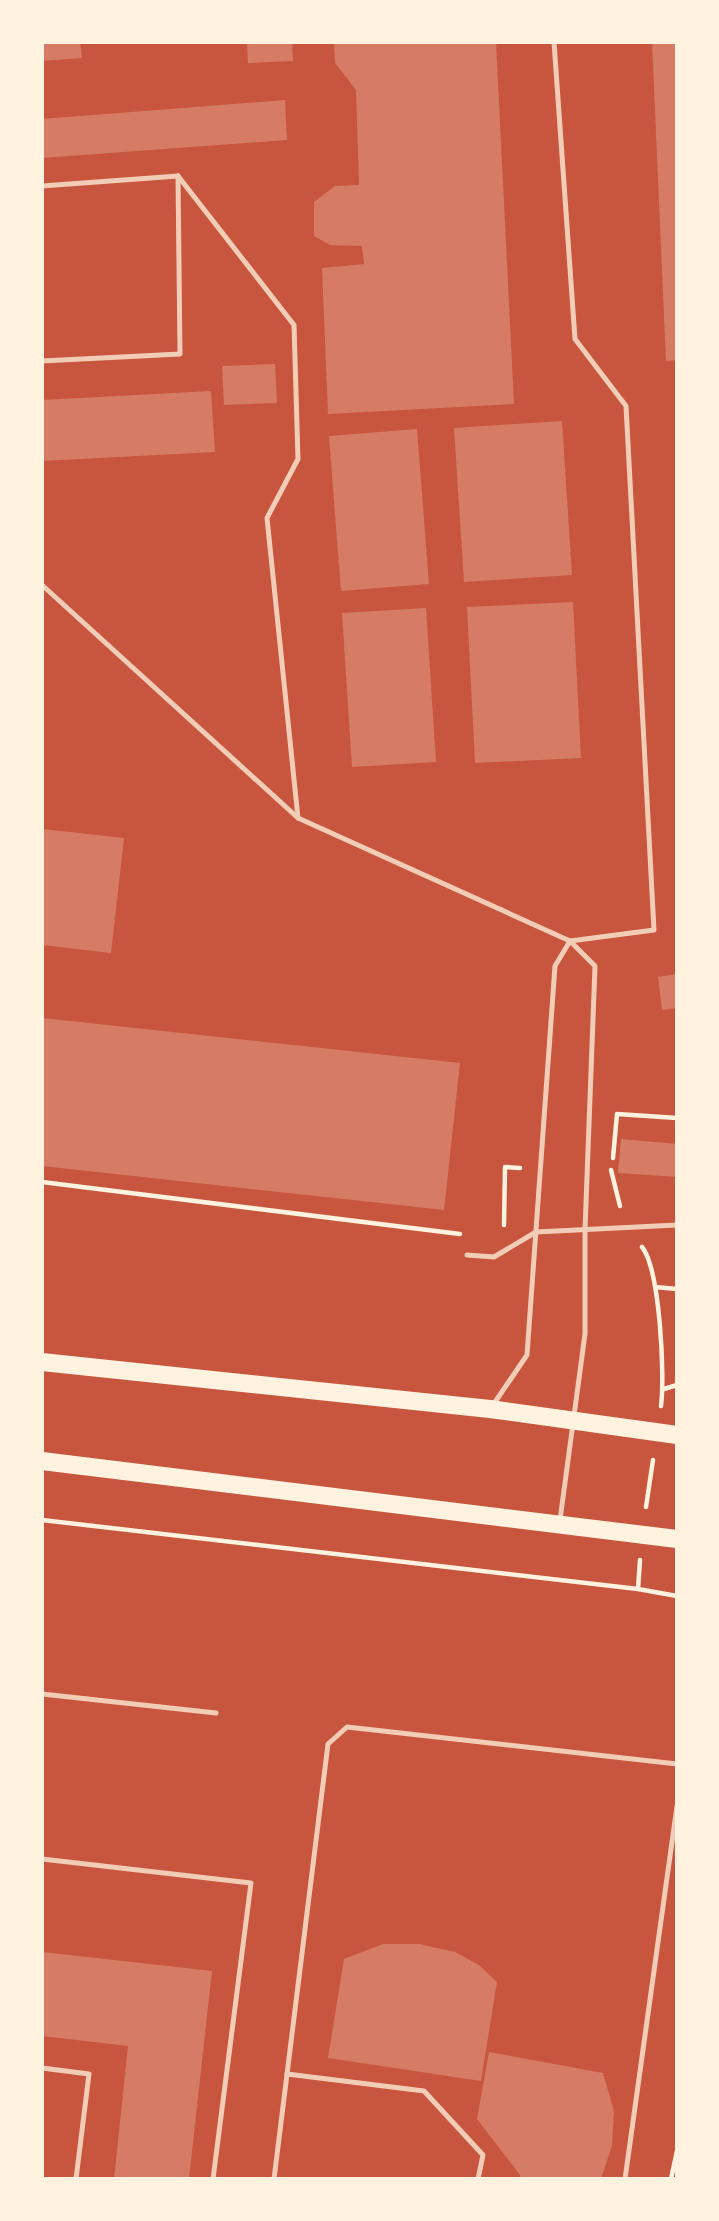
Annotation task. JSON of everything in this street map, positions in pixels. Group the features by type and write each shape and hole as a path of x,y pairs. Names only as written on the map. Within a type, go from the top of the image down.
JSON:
{"main road":[{"path":"42,1362 490,1409 677,1435"},
{"path":"42,1461 677,1539"}],"lane":[{"path":"554,42 575,339 626,406 654,930 570,941"},
{"path":"178,176 294,325 298,458 267,518 298,818"},
{"path":"42,186 178,176"},
{"path":"42,361 180,354 178,176"},
{"path":"42,585 298,818 570,941 595,966 585,1230 585,1335 559,1525"},
{"path":"490,1409 527,1355 555,966 570,941"},
{"path":"467,1255 494,1257 536,1232 677,1225"},
{"path":"42,1694 216,1713"},
{"path":"274,2179 328,1744 347,1727 677,1764"},
{"path":"625,2179 677,1806"},
{"path":"42,1859 251,1884 214,2179"},
{"path":"42,2068 89,2074 76,2179"},
{"path":"287,2074 424,2091 483,2155 478,2179"}],"path":[{"path":"677,1118 617,1114 611,1172 626,1228 647,1254 656,1287 677,1289"},
{"path":"503,1228 505,1167 541,1169"},
{"path":"587,1171 611,1172"},
{"path":"42,1182 460,1234"},
{"path":"664,1389 677,1385"},
{"path":"638,1589 677,1597"},
{"path":"671,2179 677,2151"}],"building":[{"path":"42,42 80,42 82,58 42,61"},
{"path":"247,42 292,42 293,61 248,63"},
{"path":"334,42 496,42 514,404 328,414 322,268 364,264 362,246 330,245 314,236 314,202 335,186 359,185 356,90 335,63"},
{"path":"652,42 677,42 677,360 666,361"},
{"path":"285,100 287,140 42,158 42,119"},
{"path":"275,364 277,403 224,405 222,366"},
{"path":"211,391 215,452 42,461 42,400"},
{"path":"562,421 572,575 464,582 454,428"},
{"path":"417,429 429,584 341,591 329,436"},
{"path":"573,602 581,758 475,763 467,607"},
{"path":"426,608 436,762 352,767 342,613"},
{"path":"42,829 124,838 111,953 42,945"},
{"path":"677,974 677,1008 662,1010 658,977"},
{"path":"42,1018 460,1063 444,1210 42,1166"},
{"path":"621,1139 677,1144 677,1177 618,1173"},
{"path":"383,1944 419,1944 455,1952 479,1965 497,1982 481,2081 328,2058 344,1959"},
{"path":"42,1952 212,1971 189,2179 114,2179 128,2046 42,2036"},
{"path":"489,2052 603,2073 614,2111 612,2146 601,2179 519,2179 520,2175 477,2119"}]}
